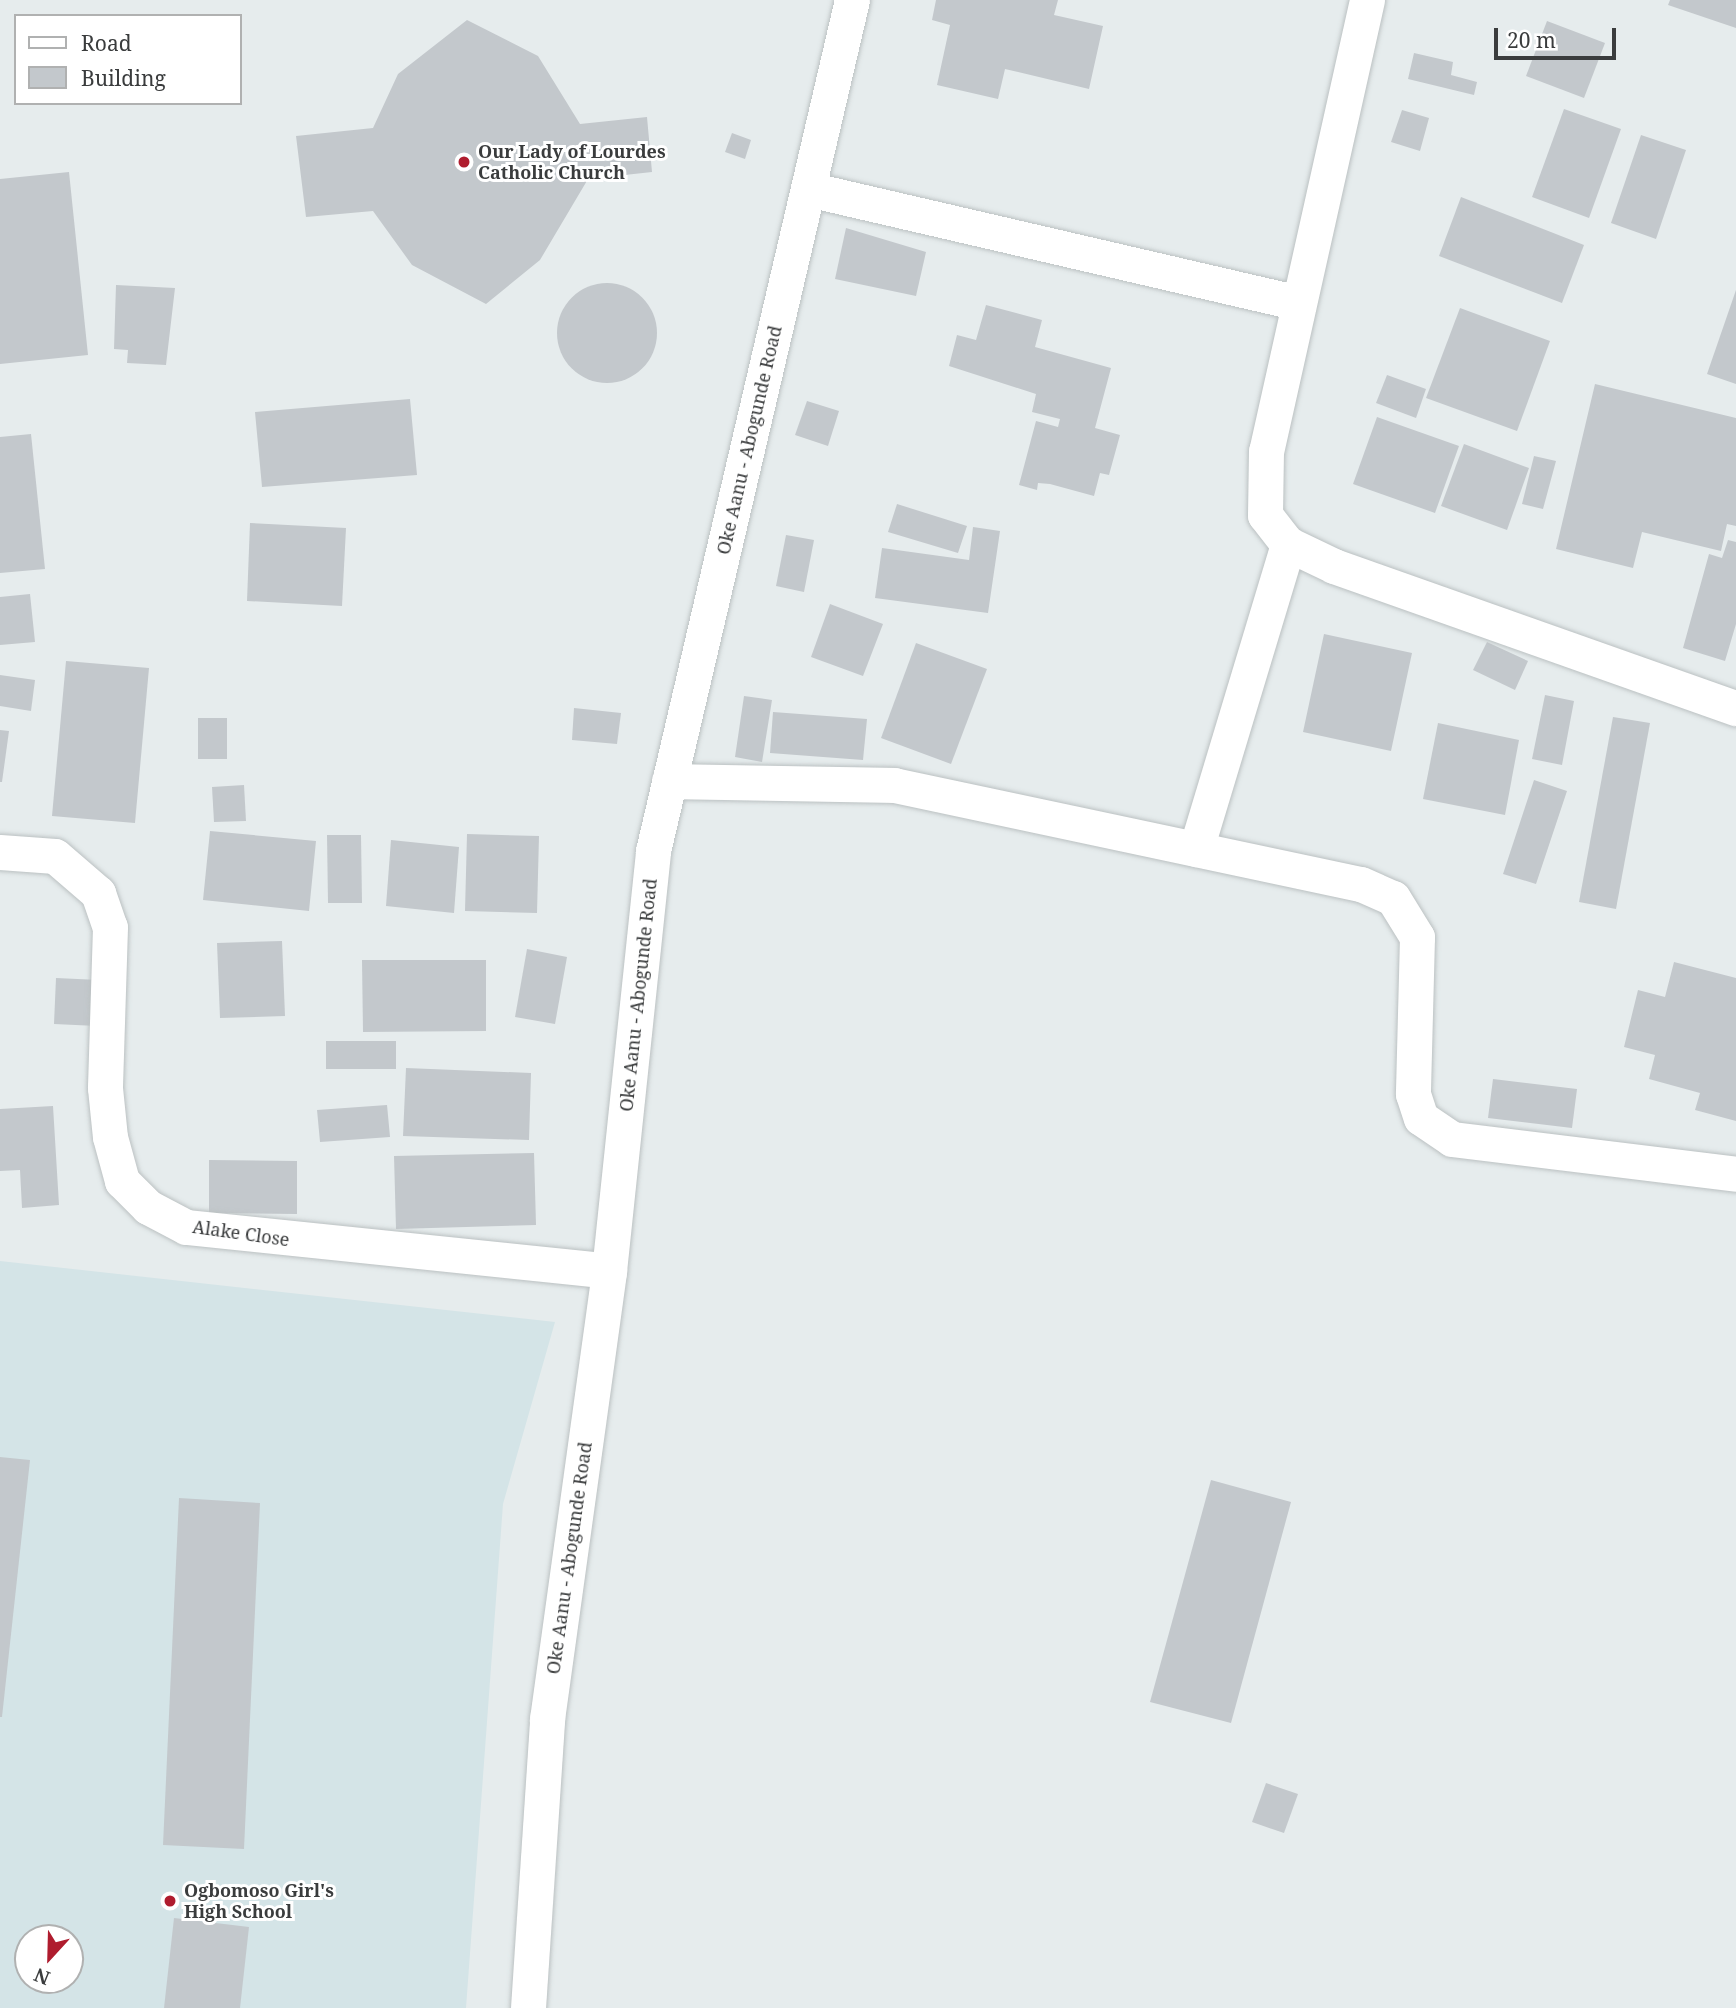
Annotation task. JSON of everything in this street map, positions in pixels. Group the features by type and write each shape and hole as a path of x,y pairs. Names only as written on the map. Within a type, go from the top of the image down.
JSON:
{"street":[{"name":"Oke Aanu - Abogunde Road","path":"528,2008 547,1719 610,1271 653,851 852,0"},
{"path":"1367,0 1266,452 1265,515 1288,544 1334,566 1736,708"},
{"path":"808,189 1299,303"},
{"path":"1196,849 1288,544"},
{"path":"669,781 894,785 1361,884 1393,898 1417,937 1413,1094 1421,1118 1452,1139 1736,1174"},
{"name":"Alake Close","path":"0,852 55,856 98,893 110,927 104,1088 110,1137 122,1181 148,1207 186,1227 610,1271"}],"shaded area":[{"name":"Ogbomoso Girl's High School","path":"0,1261 555,1322 503,1504 466,2008 0,2008"}],"building":[{"path":"936,0 1058,0 1054,15 1103,26 1089,89 1005,69 998,99 937,85 950,25 932,20"},
{"path":"1670,0 1736,0 1736,28 1668,5"},
{"path":"467,20 538,56 580,124 647,117 652,172 588,179 540,260 486,304 412,265 373,211 306,217 296,136 373,128 398,74"},
{"path":"1547,21 1605,43 1584,98 1526,76"},
{"path":"1414,53 1453,62 1451,75 1477,82 1474,95 1408,79"},
{"path":"1564,109 1621,129 1589,218 1532,197"},
{"path":"1402,110 1429,118 1420,151 1391,142"},
{"path":"732,133 751,140 745,159 725,152"},
{"path":"1641,135 1686,150 1656,239 1611,223"},
{"path":"69,172 88,355 0,364 0,179"},
{"path":"1461,197 1584,245 1562,303 1439,256"},
{"path":"846,228 926,252 916,296 835,279"},
{"path":"607,283 626,287 643,297 653,314 657,333 653,352 643,369 626,379 607,383 588,379 571,369 561,352 557,333 561,314 571,297 588,287"},
{"path":"116,285 175,288 166,365 127,363 128,350 114,349"},
{"path":"1736,290 1736,384 1707,374"},
{"path":"986,305 1042,320 1035,347 1111,368 1095,428 1120,435 1109,475 1100,473 1094,496 1050,484 1038,483 1037,490 1019,485 1036,421 1058,427 1060,419 1032,412 1036,394 949,366 957,335 976,340"},
{"path":"1460,308 1550,341 1517,431 1426,398"},
{"path":"1387,375 1426,389 1416,418 1376,403"},
{"path":"1595,384 1736,418 1736,526 1727,524 1721,551 1642,532 1633,568 1556,549"},
{"path":"410,399 417,475 262,487 255,412"},
{"path":"807,401 839,411 828,446 795,435"},
{"path":"1377,417 1459,446 1435,513 1353,484"},
{"path":"31,434 45,569 0,573 0,437"},
{"path":"1464,444 1529,468 1507,530 1441,506"},
{"path":"1534,456 1556,461 1543,509 1522,504"},
{"path":"897,504 967,526 958,553 888,532"},
{"path":"250,523 346,528 342,606 247,601"},
{"path":"973,527 1000,531 988,613 875,598 882,548 969,560"},
{"path":"786,535 814,540 804,592 776,586"},
{"path":"1728,540 1736,542 1736,624 1725,661 1683,648 1709,554 1722,558"},
{"path":"30,594 35,642 0,645 0,597"},
{"path":"830,604 883,624 863,676 811,657"},
{"path":"1324,634 1412,653 1391,751 1303,732"},
{"path":"1487,642 1528,661 1515,690 1473,670"},
{"path":"916,643 987,669 951,764 881,738"},
{"path":"66,661 149,668 135,823 52,816"},
{"path":"0,675 35,680 31,711 0,706"},
{"path":"1545,695 1574,701 1562,765 1532,759"},
{"path":"744,696 772,700 762,762 735,757"},
{"path":"574,708 621,713 617,744 572,740"},
{"path":"773,712 867,719 863,760 770,753"},
{"path":"1613,717 1650,723 1616,909 1579,902"},
{"path":"198,718 227,718 227,759 198,759"},
{"path":"1438,723 1519,740 1505,815 1423,799"},
{"path":"0,730 9,731 2,782 0,782"},
{"path":"1534,780 1567,791 1536,884 1503,874"},
{"path":"244,785 246,821 214,822 212,787"},
{"path":"210,831 316,841 309,911 203,900"},
{"path":"467,834 539,836 537,913 465,911"},
{"path":"327,835 361,835 362,903 328,903"},
{"path":"391,840 459,847 454,913 386,906"},
{"path":"282,941 285,1016 220,1018 217,943"},
{"path":"527,949 567,957 555,1024 515,1017"},
{"path":"362,960 486,960 486,1031 363,1032"},
{"path":"1674,962 1736,978 1736,1121 1695,1110 1700,1093 1649,1079 1655,1055 1624,1047 1638,990 1665,997"},
{"path":"56,978 99,980 97,1026 54,1024"},
{"path":"326,1041 396,1041 396,1069 326,1069"},
{"path":"406,1068 531,1073 529,1140 403,1136"},
{"path":"1493,1079 1577,1089 1572,1128 1488,1118"},
{"path":"387,1105 390,1137 320,1142 317,1110"},
{"path":"53,1106 59,1205 22,1208 20,1170 0,1171 0,1109"},
{"path":"534,1153 536,1225 396,1229 394,1156"},
{"path":"209,1160 297,1161 297,1214 209,1213"},
{"path":"0,1457 30,1460 2,1717 0,1717"},
{"path":"1211,1480 1291,1502 1231,1723 1150,1702"},
{"path":"179,1498 260,1503 244,1849 163,1845"},
{"path":"1266,1783 1298,1794 1284,1833 1252,1822"},
{"path":"174,1918 249,1927 240,2008 164,2008"}],"place":[{"name":"Our Lady of Lourdes Catholic Church","path":"464,162"},
{"name":"Ogbomoso Girl's High School","path":"170,1901"}]}
